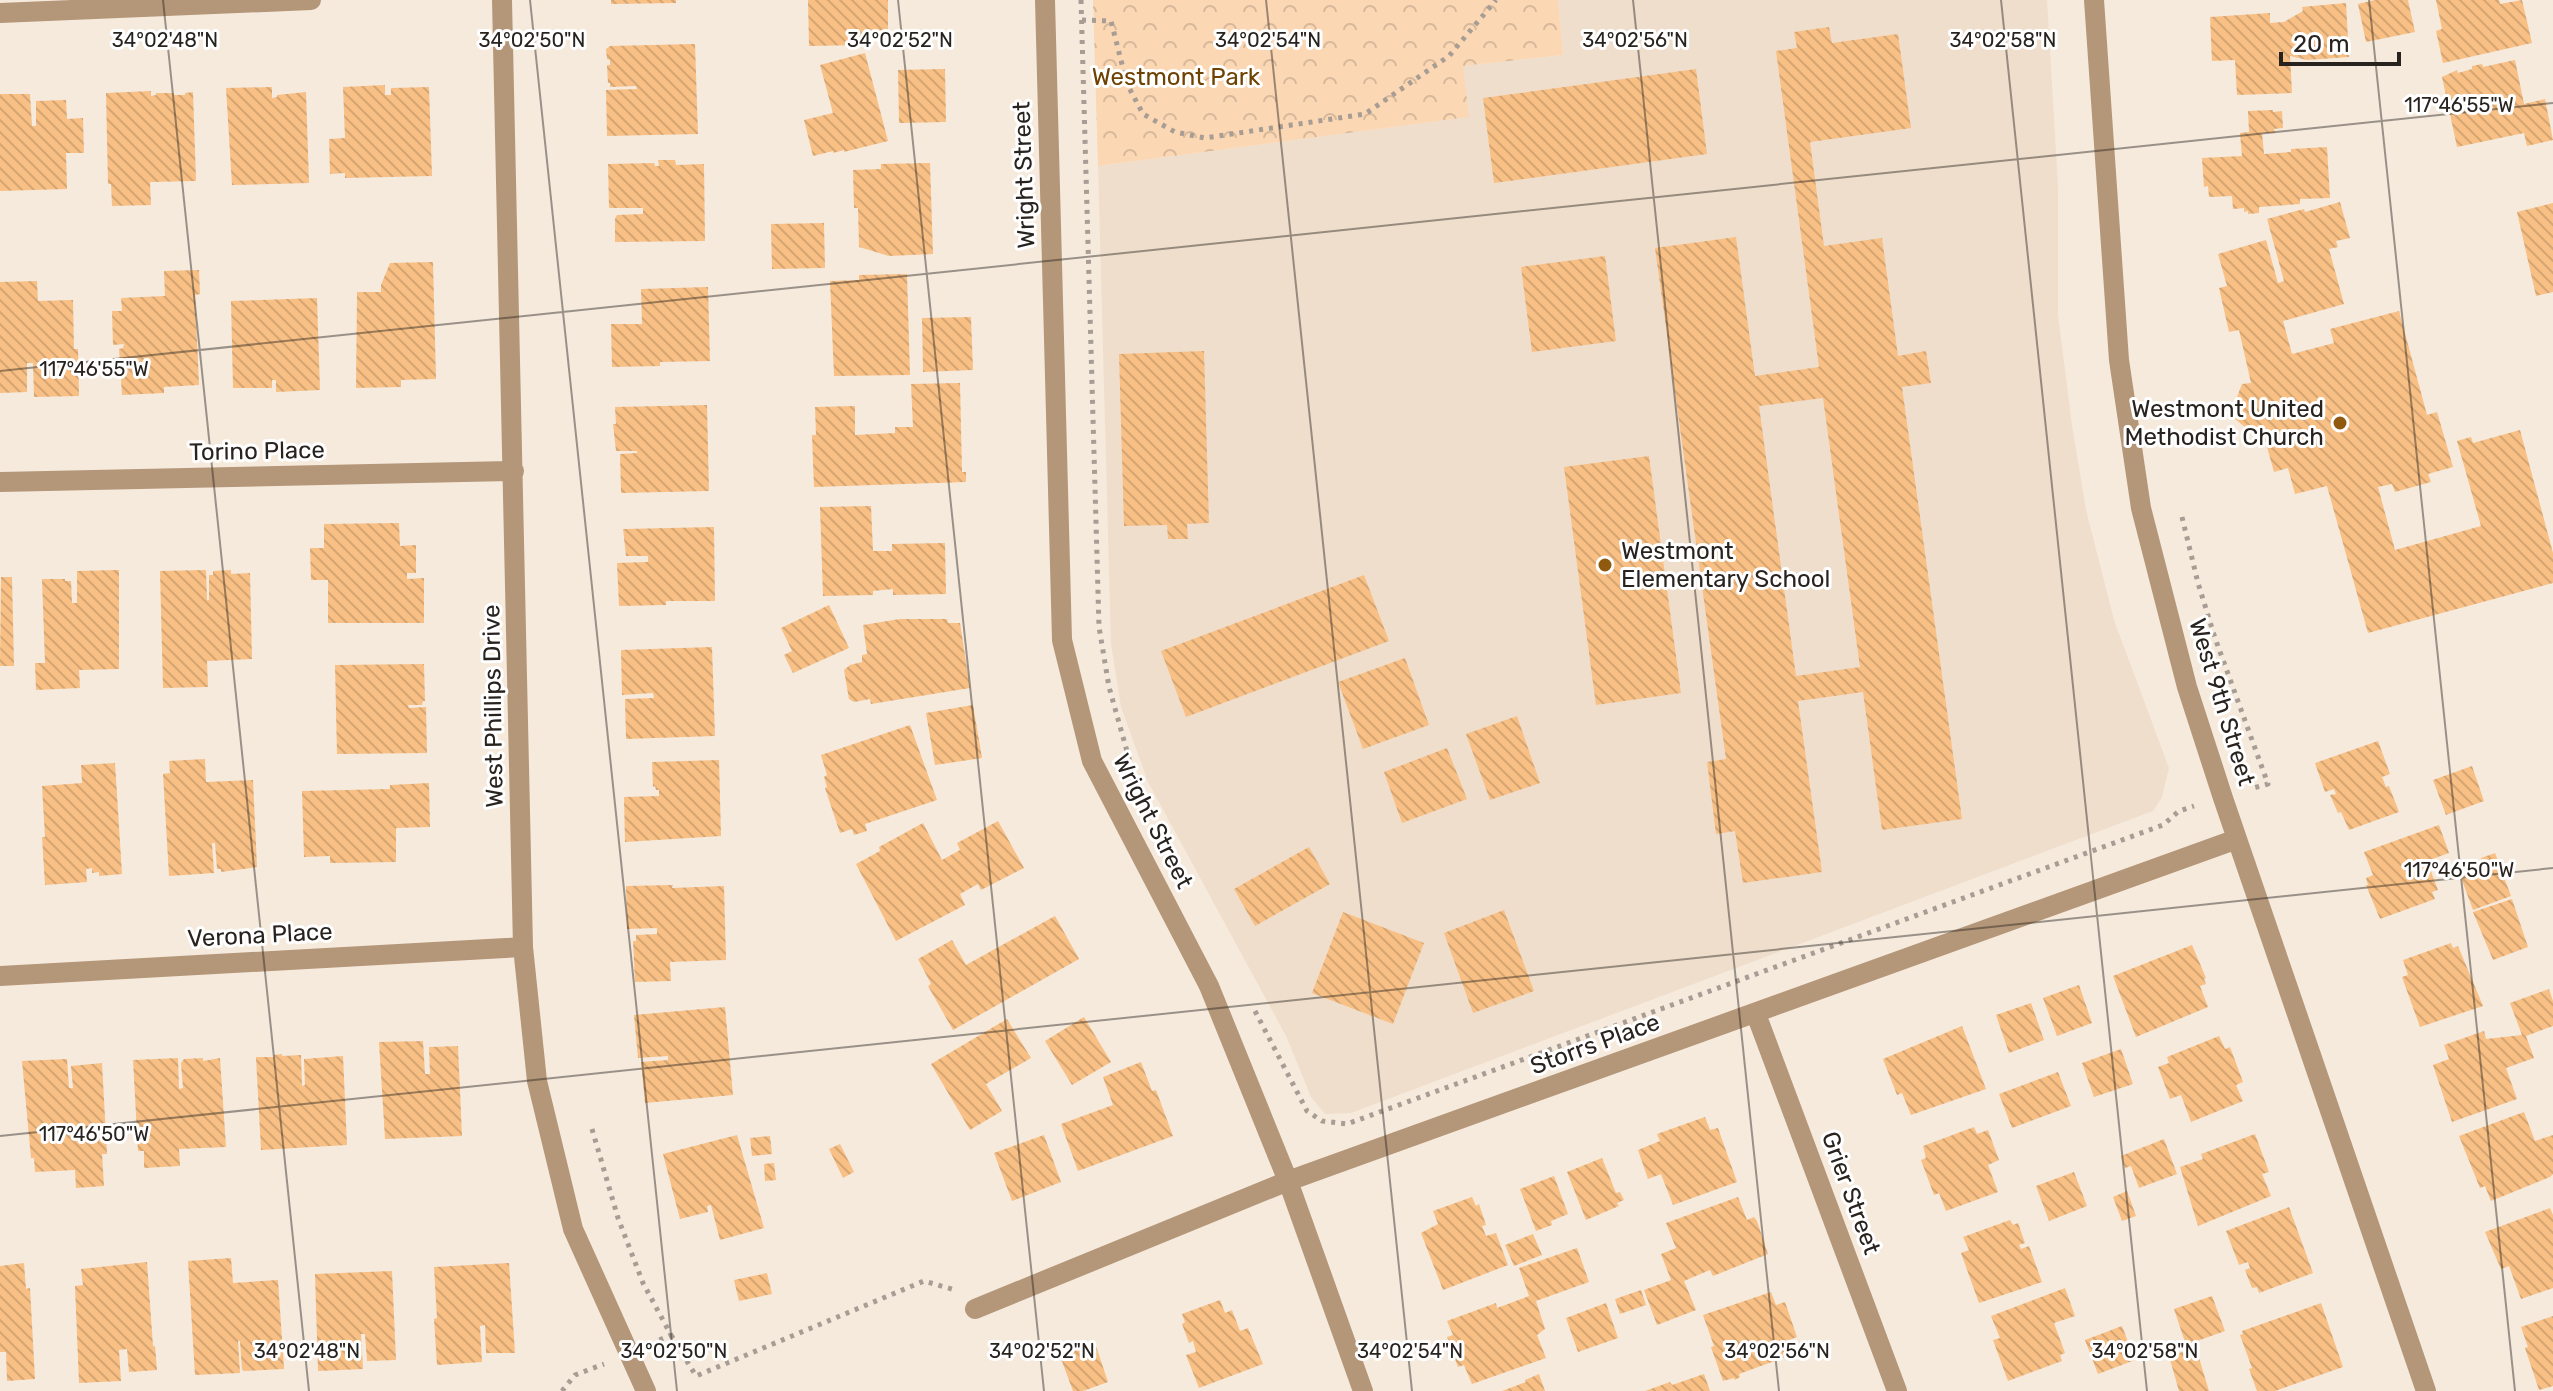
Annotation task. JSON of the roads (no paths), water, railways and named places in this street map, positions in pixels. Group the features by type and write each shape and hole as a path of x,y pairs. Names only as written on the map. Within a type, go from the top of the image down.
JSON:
{"street":[{"path":"0,13 311,0"},
{"name":"West Phillips Drive","path":"502,0 523,947 537,1081 573,1229 646,1391"},
{"name":"Wright Street","path":"1045,0 1062,640 1092,761 1209,986 1288,1181 1363,1391"},
{"name":"West 9th Street","path":"2094,0 2119,360 2141,508 2187,687 2426,1391"},
{"name":"Torino Place","path":"0,482 514,471"},
{"name":"Storrs Place","path":"984,1305 1288,1181 2237,839"},
{"name":"Verona Place","path":"0,976 523,947"},
{"name":"Grier Street","path":"1756,1014 1897,1391"}],"place":[{"name":"Westmont United Methodist Church","path":"2340,423"},
{"name":"Westmont Elementary School","path":"1605,565"}],"park label":[{"name":"Westmont Park","path":"1176,77"}]}
